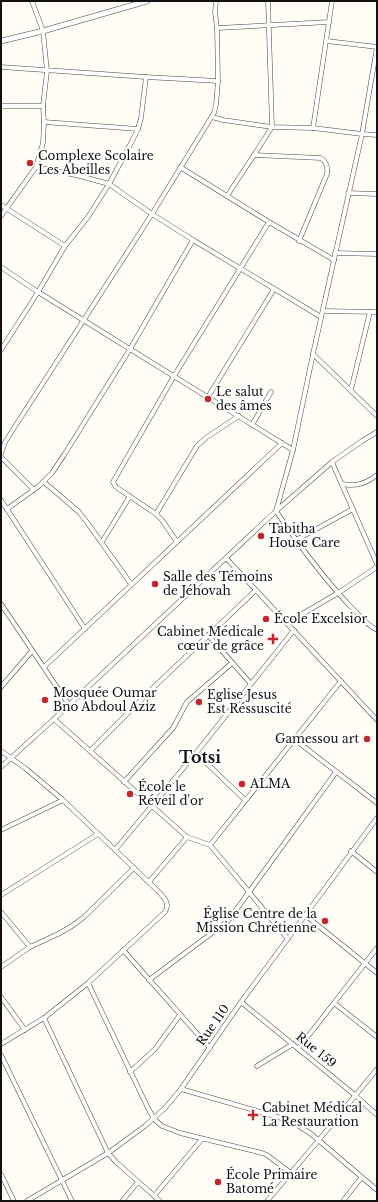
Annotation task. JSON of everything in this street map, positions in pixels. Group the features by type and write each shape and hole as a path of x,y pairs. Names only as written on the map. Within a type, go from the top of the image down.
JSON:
{"street":[{"path":"1,216 36,167 43,143 43,106 47,70 43,31 32,1"},
{"path":"1,41 43,31 146,1"},
{"path":"34,490 1,455 3,441 152,214 212,117 216,105 218,81 217,28 214,12 216,1"},
{"path":"227,196 272,127 268,1"},
{"path":"313,128 332,1"},
{"path":"217,28 268,24 329,22"},
{"path":"276,511 293,450 362,134 377,47 326,41"},
{"path":"1,67 218,81"},
{"path":"1,350 65,246 88,217 109,184 138,129 141,118 146,77"},
{"path":"1,106 43,106"},
{"path":"212,117 272,127 313,128 377,135"},
{"path":"44,122 138,129"},
{"path":"254,155 321,158 325,161 327,165 327,174 299,241"},
{"path":"36,167 80,176 109,184 193,240 321,317"},
{"path":"180,167 299,241 334,260"},
{"path":"348,194 377,194"},
{"path":"1,205 65,246"},
{"path":"177,542 156,514 116,487 113,482 174,376 269,222"},
{"path":"7,509 44,482 52,473 130,349 193,240"},
{"path":"335,253 377,254"},
{"path":"1,267 38,292 293,450"},
{"path":"208,397 274,289"},
{"path":"323,310 377,312"},
{"path":"351,390 370,312"},
{"path":"313,354 377,416"},
{"path":"252,424 271,392"},
{"path":"156,514 197,446 239,416"},
{"path":"1,767 276,511 332,462 377,432"},
{"path":"44,667 282,443"},
{"path":"332,462 377,564"},
{"path":"342,484 354,486 376,477"},
{"path":"44,482 79,512 131,584"},
{"path":"102,542 130,496"},
{"path":"1,500 85,629"},
{"path":"296,540 353,509"},
{"path":"276,511 296,540 338,593 366,622 377,630"},
{"path":"226,558 376,718"},
{"path":"287,623 338,593 377,567"},
{"path":"90,751 256,590"},
{"path":"1,604 68,705"},
{"path":"115,850 196,753 294,630"},
{"path":"208,635 251,684"},
{"path":"1,687 32,651"},
{"path":"124,782 173,728 187,702 232,663"},
{"path":"210,845 341,681"},
{"path":"54,719 186,837 210,845 288,939"},
{"path":"294,739 377,803"},
{"path":"1,751 25,768 63,800 149,882 168,904 168,908 165,912 88,983 44,1018 1,1044"},
{"path":"196,753 245,800"},
{"path":"149,980 225,923 336,772"},
{"path":"1,830 63,800"},
{"name":"Rue 110","path":"26,1201 108,1153 130,1138 165,1108 181,1089 241,1002 351,851 377,818"},
{"path":"1,895 98,834"},
{"path":"149,882 186,837"},
{"path":"351,851 377,872"},
{"path":"1,967 30,947 72,926 84,917 134,868"},
{"path":"1,912 30,947"},
{"path":"305,915 377,974"},
{"path":"298,1049 377,948"},
{"path":"123,950 210,1048"},
{"path":"88,983 146,1106 154,1119 162,1126 180,1133 262,1153 291,1173"},
{"path":"1,997 25,1030"},
{"name":"Rue 159","path":"241,1002 377,1115"},
{"path":"334,1003 377,1037"},
{"path":"130,1072 155,1049 180,1015"},
{"path":"44,1018 108,1153 160,1201"},
{"path":"256,1066 293,1044"},
{"path":"1,1055 72,1201"},
{"path":"266,1201 356,1096 377,1069"},
{"path":"181,1089 297,1125 310,1133 361,1178 377,1190"},
{"path":"154,1196 202,1139"},
{"path":"1,1174 14,1201"},
{"path":"342,1201 361,1178"},
{"path":"122,1201 138,1182"}],"place":[{"name":"Complexe Scolaire Les Abeilles","path":"30,163"},
{"name":"Le salut des âmes","path":"208,399"},
{"name":"Tabitha House Care","path":"261,536"},
{"name":"Salle des Témoins de Jéhovah","path":"155,584"},
{"name":"École Excelsior","path":"266,619"},
{"name":"Cabinet Médicale cœur de grâce","path":"273,639"},
{"name":"Mosquée Oumar Bno Abdoul Aziz","path":"45,700"},
{"name":"Eglise Jesus Est Réssuscité","path":"199,702"},
{"name":"Gamessou art","path":"367,739"},
{"name":"ALMA","path":"242,784"},
{"name":"École le Réveil d'or","path":"130,794"},
{"name":"Église Centre de la Mission Chrétienne","path":"325,921"},
{"name":"Cabinet Médical La Restauration","path":"253,1115"},
{"name":"École Primaire Batomé","path":"218,1182"}],"district":[{"name":"Totsi","path":"200,757"}]}
